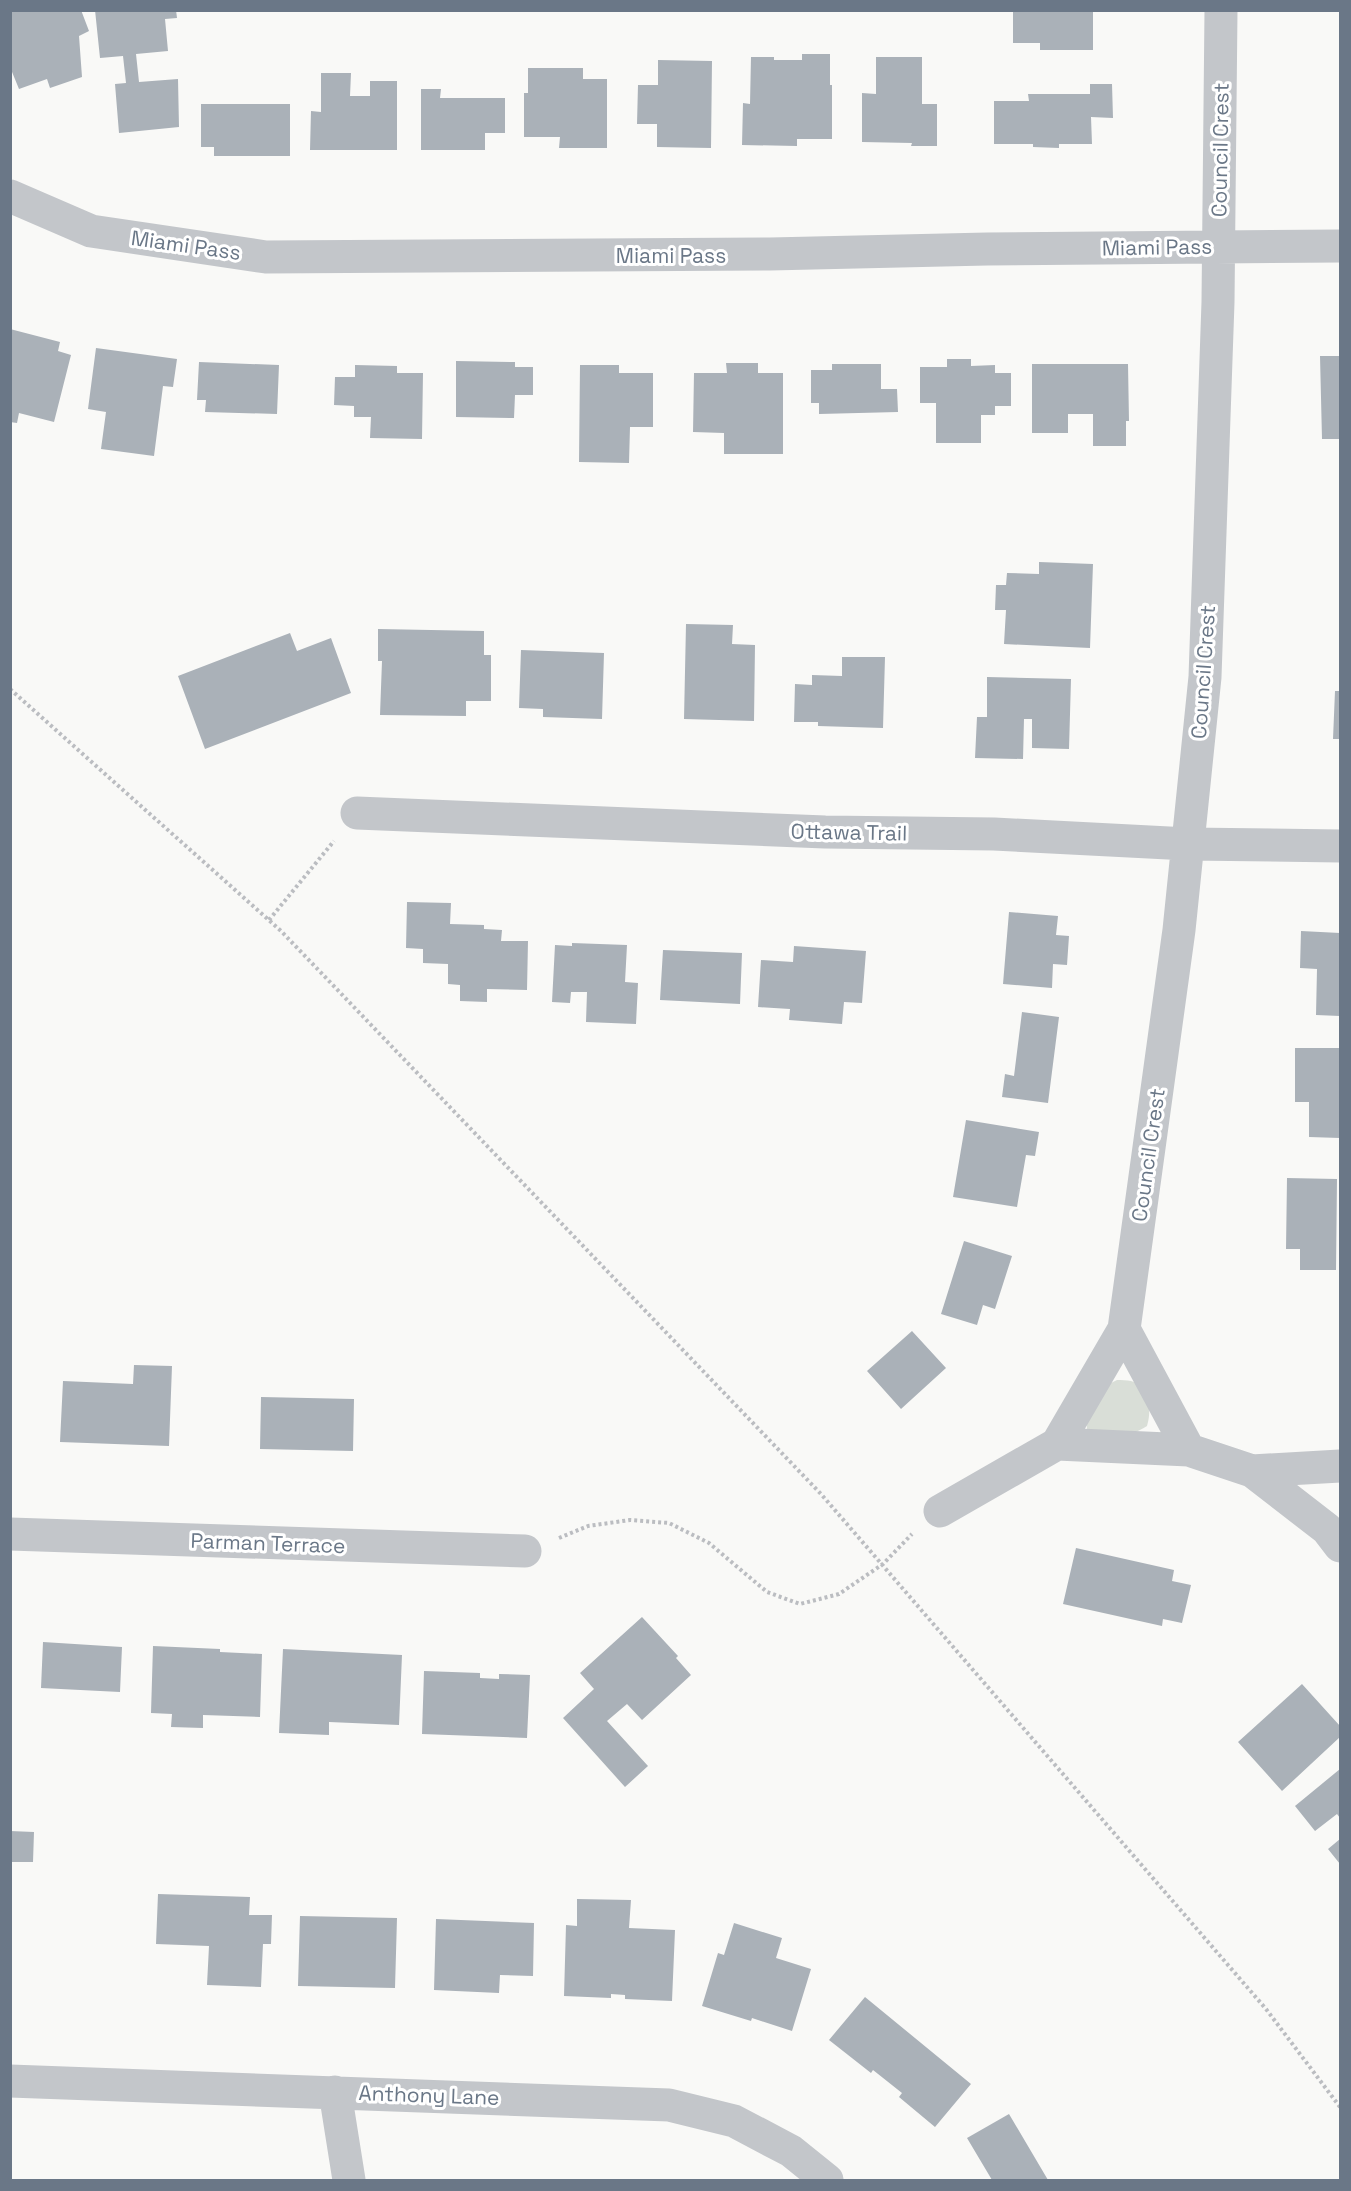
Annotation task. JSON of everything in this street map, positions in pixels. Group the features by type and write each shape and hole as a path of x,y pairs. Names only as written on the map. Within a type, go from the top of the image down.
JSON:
{"street":[{"name":"Council Crest","path":"940,1511 1057,1444 1124,1329 1179,930 1205,678 1219,247 1221,10"},
{"name":"Miami Pass","path":"10,196 91,231 266,257 758,255 976,249 1341,246"},
{"name":"Ottawa Trail","path":"357,813 825,832 994,834 1188,844 1341,846"},
{"path":"1124,1329 1189,1450"},
{"path":"1057,1444 1189,1450 1252,1471 1328,1529 1341,1546"},
{"path":"1252,1471 1341,1466"},
{"name":"Parman Terrace","path":"10,1534 525,1551"},
{"name":"Anthony Lane","path":"10,2081 669,2105 734,2121 791,2151 827,2181"},
{"path":"335,2092 349,2181"}],"path":[{"path":"10,689 269,920 813,1485 1266,2009 1341,2107"},
{"path":"269,920 357,813"},
{"path":"525,1551 588,1526 630,1520 669,1523 709,1543 767,1592 800,1604 839,1594 883,1564"}],"shaded area":[{"path":"1117,1380 1131,1381 1146,1393 1149,1406 1147,1426 1117,1438 1099,1438 1087,1429 1086,1414 1107,1385"}],"building":[{"path":"10,10 81,10 89,31 79,36 82,77 50,88 47,79 19,89 10,67"},
{"path":"95,10 176,10 177,18 165,19 168,51 136,54 139,82 178,79 179,127 119,133 115,84 126,83 123,56 100,58"},
{"path":"1013,10 1093,10 1093,50 1040,50 1040,43 1013,43"},
{"path":"802,54 830,54 832,139 797,139 797,146 742,145 743,103 750,104 751,57 802,60"},
{"path":"876,57 922,57 922,104 937,104 937,146 862,142 862,93 876,94"},
{"path":"658,60 712,61 711,148 657,147 657,124 637,124 638,85 658,85"},
{"path":"528,68 583,68 583,79 607,79 607,148 559,148 560,137 524,137 524,93 528,93"},
{"path":"321,73 351,73 350,96 370,96 370,81 397,81 397,150 310,150 311,111 321,112"},
{"path":"1090,84 1112,84 1113,118 1091,117 1092,144 1059,144 1059,148 1033,147 1033,144 994,144 994,101 1029,101 1028,94 1090,94"},
{"path":"421,89 441,89 440,98 505,98 505,133 485,133 485,150 421,150"},
{"path":"201,104 290,104 290,156 214,156 214,147 201,147"},
{"path":"10,329 60,342 58,351 71,355 54,422 19,413 17,423 10,422"},
{"path":"96,348 177,359 173,387 163,386 154,456 101,449 106,412 88,409"},
{"path":"1320,356 1340,356 1340,439 1322,439"},
{"path":"947,359 971,359 971,366 995,365 995,373 1011,373 1011,406 995,406 995,415 981,415 981,443 936,443 936,403 920,403 920,367 947,367"},
{"path":"456,361 515,362 515,367 533,367 533,395 515,395 514,418 456,417"},
{"path":"199,362 279,365 277,414 205,412 206,400 197,400"},
{"path":"726,363 758,363 758,373 783,373 783,454 724,454 724,433 693,432 694,373 727,373"},
{"path":"832,364 881,364 881,389 897,389 898,412 819,414 819,403 811,403 811,370 832,370"},
{"path":"1032,364 1128,364 1129,421 1126,421 1126,446 1093,446 1093,414 1068,414 1068,433 1032,433"},
{"path":"355,365 397,366 397,373 423,373 422,439 370,438 371,417 354,417 354,406 334,405 335,377 355,377"},
{"path":"580,365 619,365 619,373 653,373 653,427 630,427 629,463 579,462"},
{"path":"1039,562 1093,564 1090,648 1004,644 1006,610 995,610 996,585 1006,585 1007,573 1039,574"},
{"path":"686,624 733,625 732,644 755,645 754,721 684,719"},
{"path":"378,629 484,631 484,655 491,655 491,701 466,701 466,716 380,715 382,661 378,661"},
{"path":"290,633 297,651 331,638 351,693 205,749 178,676"},
{"path":"521,650 604,653 602,719 543,717 543,709 519,708"},
{"path":"842,657 885,657 883,728 818,726 818,722 794,722 795,684 812,685 812,675 842,676"},
{"path":"987,677 1071,679 1069,749 1032,748 1032,719 1024,719 1023,759 975,758 977,717 987,717"},
{"path":"1335,691 1340,691 1340,739 1333,739"},
{"path":"407,902 451,903 450,924 484,925 484,929 502,930 501,941 528,941 527,990 487,989 487,1002 460,1001 460,985 448,984 448,964 423,963 423,949 406,948"},
{"path":"1009,912 1058,916 1056,935 1069,936 1067,965 1053,964 1052,988 1003,984"},
{"path":"1301,931 1340,933 1340,1016 1316,1015 1317,969 1300,968"},
{"path":"572,943 627,945 625,982 638,983 636,1024 586,1022 587,992 571,992 570,1003 552,1002 555,945 572,946"},
{"path":"794,946 866,951 862,1003 844,1002 842,1024 789,1020 790,1009 758,1007 761,960 793,962"},
{"path":"663,950 742,953 740,1004 660,1000"},
{"path":"1022,1012 1059,1017 1048,1103 1002,1097 1005,1074 1014,1076"},
{"path":"1295,1048 1340,1048 1340,1138 1309,1137 1309,1102 1295,1102"},
{"path":"966,1120 1039,1132 1035,1156 1026,1155 1017,1207 953,1197"},
{"path":"1287,1178 1337,1179 1336,1270 1300,1270 1300,1249 1286,1249"},
{"path":"964,1241 1012,1256 995,1309 983,1305 977,1325 941,1314"},
{"path":"912,1331 946,1368 901,1409 867,1371"},
{"path":"134,1365 172,1366 169,1446 60,1442 63,1381 133,1384"},
{"path":"261,1397 354,1399 353,1451 260,1449"},
{"path":"1076,1548 1174,1570 1172,1581 1191,1585 1182,1623 1163,1619 1162,1626 1063,1604"},
{"path":"642,1617 678,1656 676,1658 691,1675 642,1720 627,1704 607,1721 648,1766 625,1787 563,1718 594,1689 580,1673"},
{"path":"43,1642 122,1647 120,1692 41,1688"},
{"path":"153,1646 220,1649 220,1652 262,1654 260,1717 203,1715 203,1728 171,1727 172,1714 151,1713"},
{"path":"283,1649 402,1655 399,1725 329,1722 329,1735 279,1733"},
{"path":"424,1671 480,1673 480,1678 499,1679 499,1674 530,1675 527,1738 422,1734"},
{"path":"1302,1684 1340,1726 1340,1737 1282,1791 1238,1742"},
{"path":"1340,1769 1340,1818 1337,1814 1315,1831 1295,1806"},
{"path":"10,1831 34,1832 33,1862 10,1862"},
{"path":"1340,1839 1340,1864 1328,1849"},
{"path":"158,1894 250,1897 249,1915 272,1915 271,1944 263,1944 261,1987 207,1985 209,1946 156,1944"},
{"path":"577,1899 631,1900 629,1928 675,1930 672,2001 625,1999 625,1995 611,1994 611,1998 564,1996 566,1925 577,1926"},
{"path":"300,1916 397,1918 395,1988 298,1986"},
{"path":"436,1919 534,1923 533,1976 500,1975 499,1993 434,1990"},
{"path":"734,1923 782,1938 776,1958 811,1969 792,2031 752,2018 751,2021 702,2006 718,1953 724,1955"},
{"path":"865,1997 971,2084 935,2127 899,2097 902,2093 873,2070 871,2073 829,2040"},
{"path":"1009,2114 1048,2180 992,2180 967,2138"}]}
